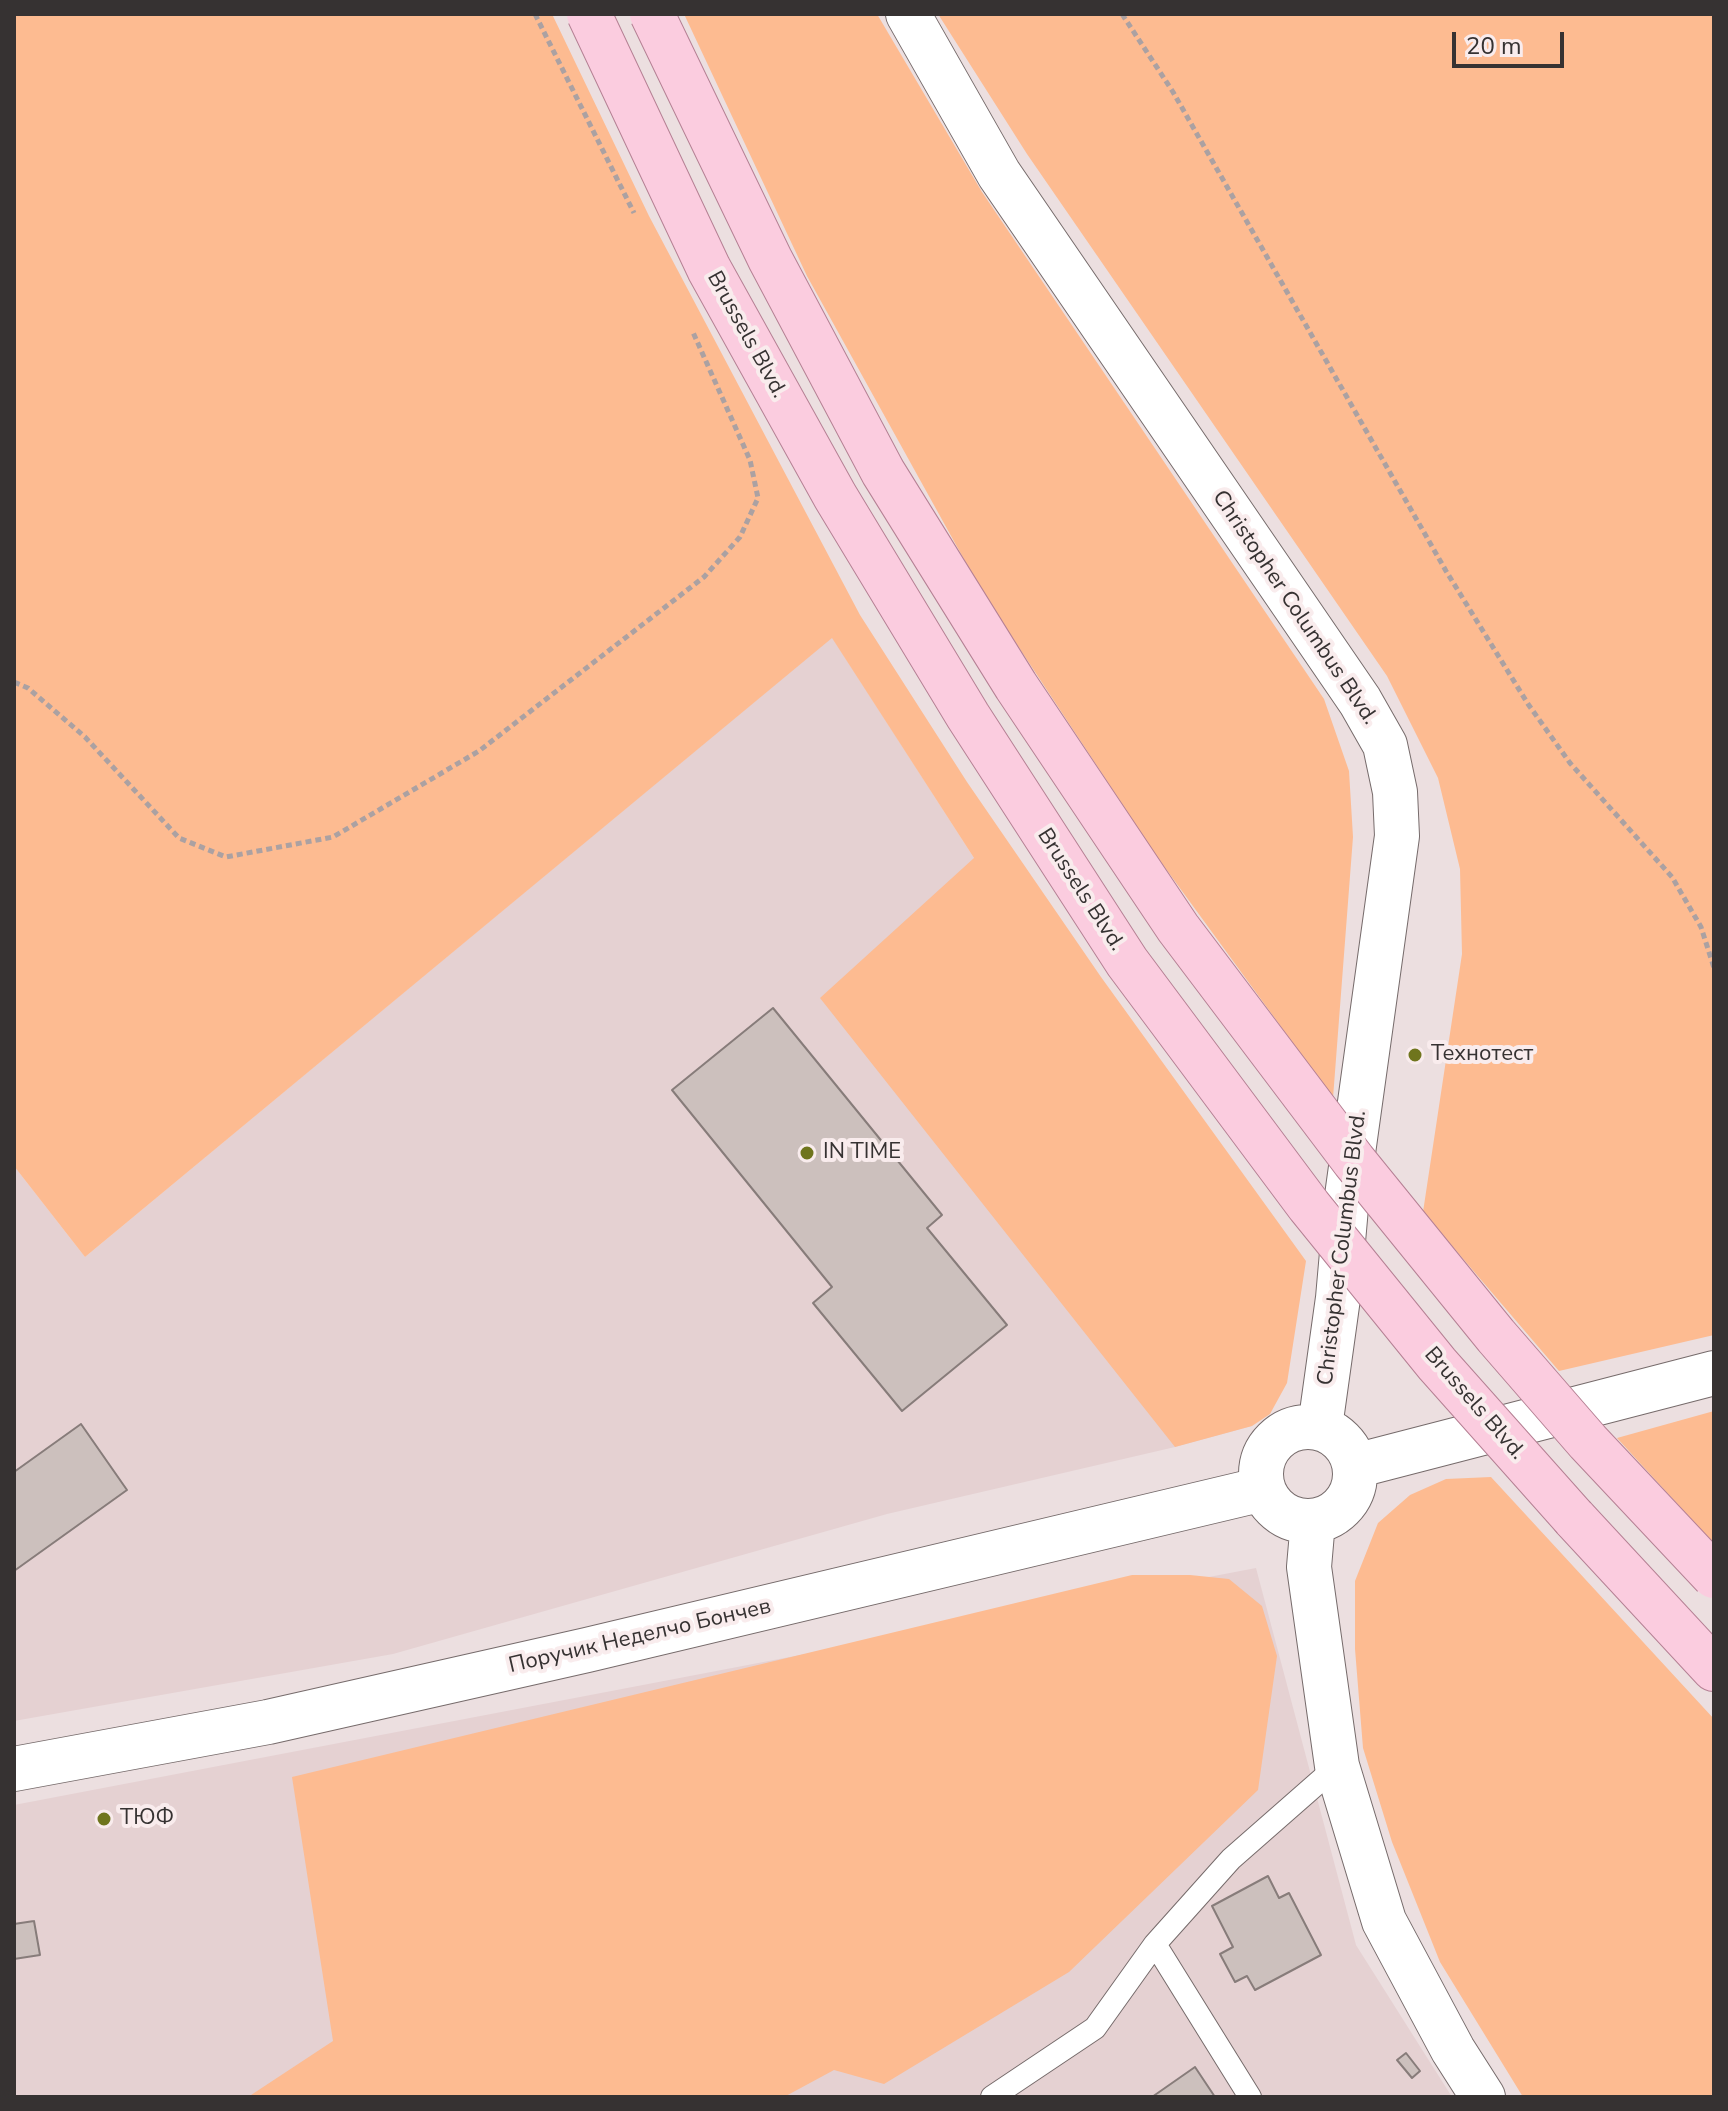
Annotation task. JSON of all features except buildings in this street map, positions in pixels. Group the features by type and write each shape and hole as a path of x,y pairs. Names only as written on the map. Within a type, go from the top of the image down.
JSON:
{"main road":[{"name":"Brussels Blvd.","path":"589,14 709,269 835,496 968,716 1127,962 1309,1206 1437,1364 1714,1669"},
{"path":"652,14 770,259 883,472 1016,686 1178,928 1354,1161 1496,1336 1588,1442 1714,1576"}],"street":[{"name":"Christopher Columbus Blvd.","path":"908,14 999,174 1360,701 1385,745 1395,792 1397,836 1347,1196 1338,1298 1320,1427"},
{"path":"1355,1466 1714,1373"},
{"path":"1320,1427 1339,1437 1350,1450 1355,1466 1356,1482 1350,1498 1325,1519 1292,1519 1278,1511 1263,1489 1261,1466 1267,1450 1277,1437 1292,1429 1320,1427"},
{"name":"Поручик Неделчо Бончев","path":"14,1769 268,1722 587,1650 1263,1489"},
{"path":"1313,1521 1309,1567 1337,1766 1384,1921 1453,2050 1483,2097"}],"lane":[{"path":"992,2097 1095,2028 1155,1944 1231,1859 1337,1766"},
{"path":"1155,1944 1250,2097"}],"path":[{"path":"535,14 637,218"},
{"path":"1122,14 1173,92 1446,571 1520,691 1570,763 1672,877 1701,927 1714,968"},
{"path":"14,682 28,688 85,737 179,838 226,857 333,837 479,751 704,577 740,537 758,498 750,460 692,330"}],"shaded area":[{"path":"14,14 552,14 649,216 860,615 967,782 1101,977 1306,1261 1287,1383 1270,1414 1252,1426 1175,1447 820,998 974,858 832,638 85,1257 14,1166"},
{"path":"684,14 877,14 982,192 1324,699 1349,771 1353,837 1333,1098 1155,854 981,590 807,276"},
{"path":"938,14 1714,14 1714,1335 1559,1371 1423,1212 1462,954 1460,869 1438,778 1387,676 1027,154"},
{"path":"832,637 974,858 1252,1426 887,1514 393,1654 14,1721 14,1166 85,1257"},
{"path":"1714,1411 1714,1544 1617,1438"},
{"path":"1491,1477 1714,1719 1714,2097 1523,2097 1440,1962 1392,1842 1363,1748 1355,1649 1355,1581 1378,1523 1410,1495 1446,1479"},
{"path":"1256,1568 1356,1945 1452,2097 14,2097 14,1805"},
{"path":"1132,1575 1229,1579 1262,1606 1277,1656 1258,1790 1069,1972 884,2084 834,2070 784,2097 248,2097 333,2041 292,1777"}],"place":[{"name":"Технотест","path":"1415,1055"},
{"name":"IN TIME","path":"807,1153"},
{"name":"ТЮФ","path":"104,1819"}]}
